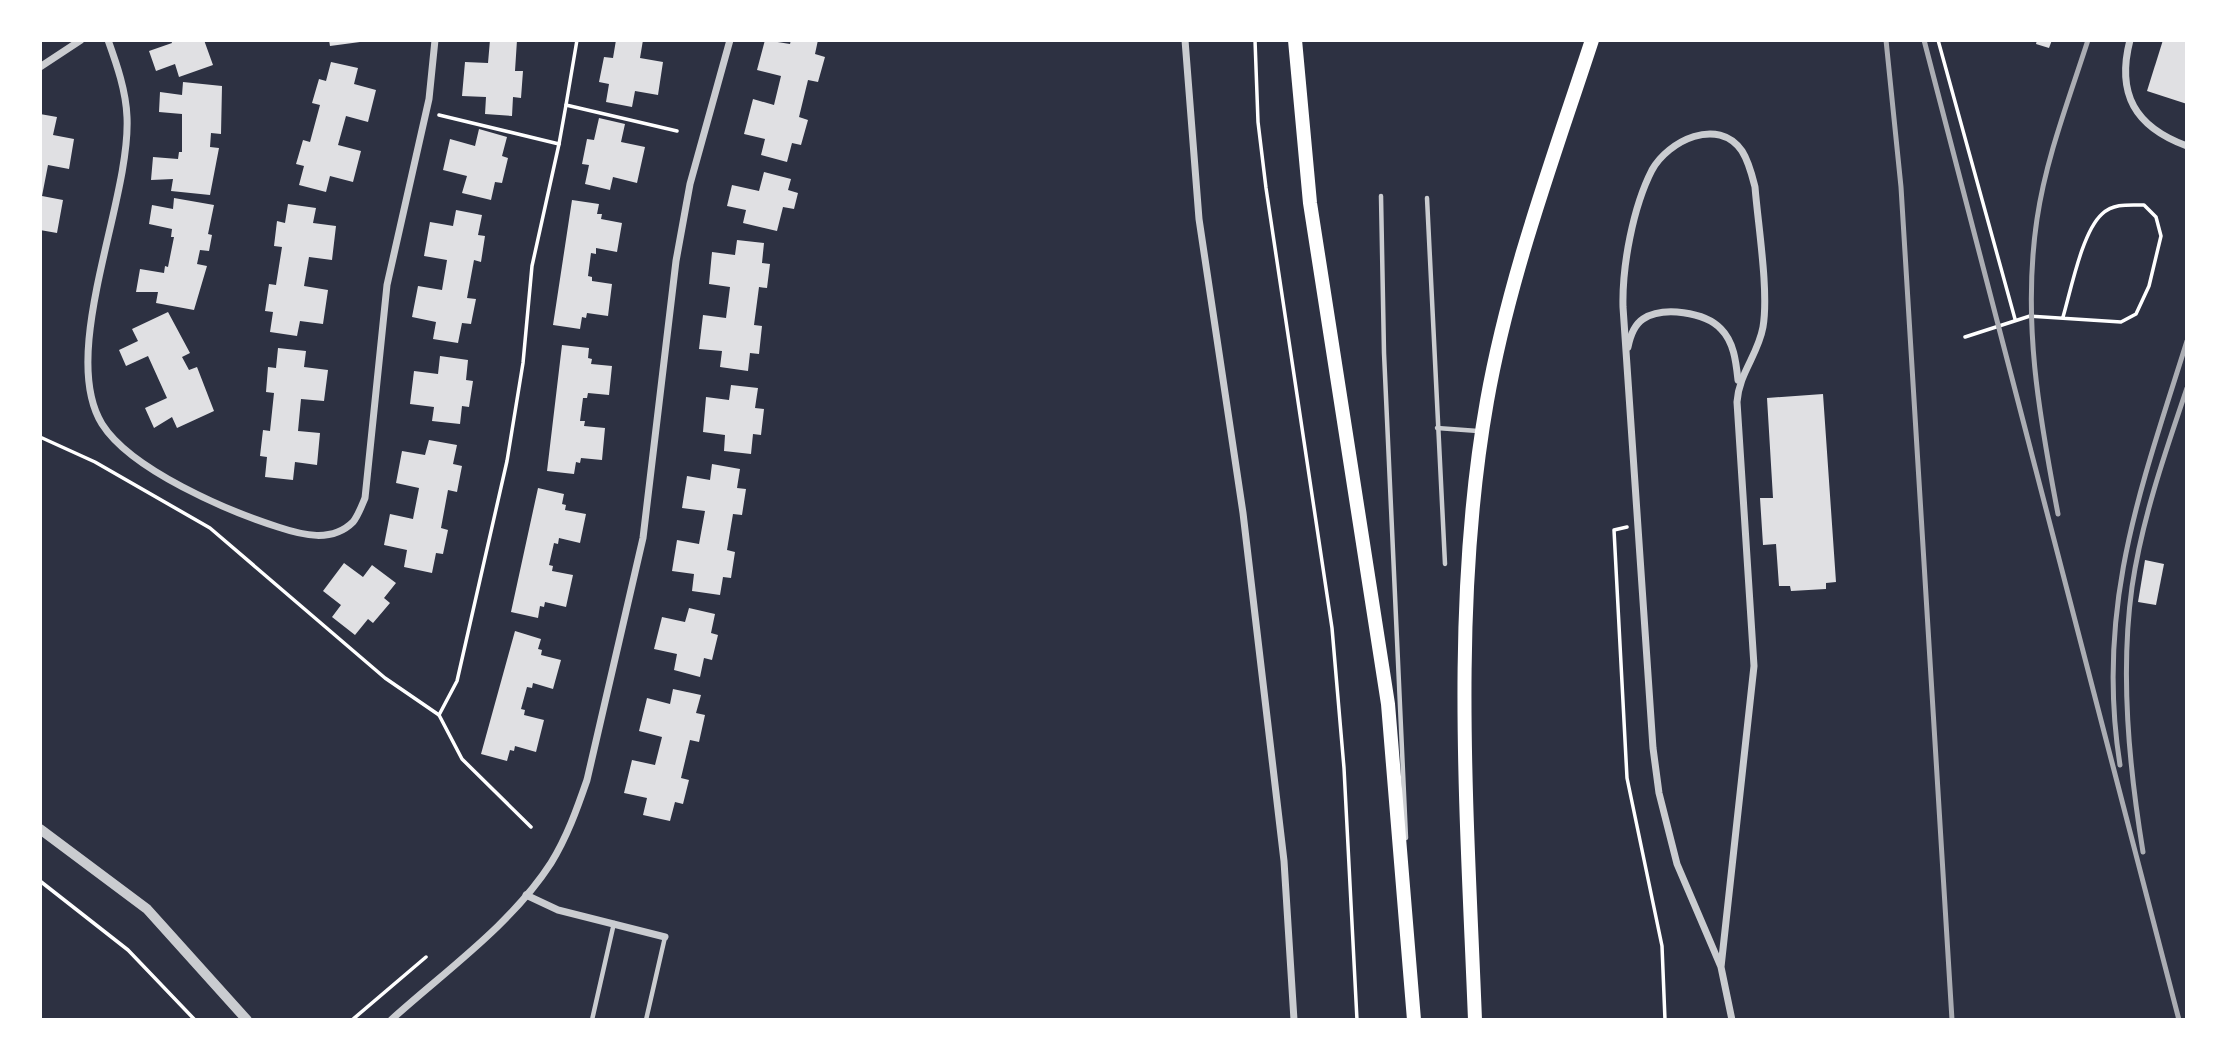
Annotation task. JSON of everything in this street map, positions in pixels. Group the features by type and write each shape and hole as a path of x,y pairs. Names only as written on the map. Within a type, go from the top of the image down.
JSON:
{"highway":[{"path":"1295,40 1310,203 1388,704 1414,1020"},
{"path":"1475,1020 1465,666 1467,571 1483,432 1504,323 1525,241 1592,40"}],"street":[{"path":"40,67 81,40"},
{"path":"108,40 119,70 127,117 124,156 92,326 88,365 91,397 102,424 124,450 170,479 238,514 308,536 332,534 353,522 365,498 387,285 426,112 435,40"},
{"path":"391,1020 515,909 551,863 574,819 587,780 643,538 676,261 690,184 730,40"},
{"path":"1185,40 1199,219 1243,513 1284,861 1294,1020"},
{"path":"2130,40 2124,88 2140,118 2172,141 2187,146"},
{"path":"1732,1020 1721,967 1677,864 1659,793 1653,748 1623,284 1626,255 1653,169 1680,141 1697,135 1716,134 1730,139 1741,150 1755,187 1764,312 1757,349 1738,384"},
{"path":"1626,358 1630,336 1644,318 1664,313 1697,316 1720,327 1728,338 1738,384 1754,676 1721,967"},
{"path":"40,829 147,909 247,1020"},
{"path":"526,895 558,910 666,937"}],"lane":[{"path":"1381,196 1384,353 1410,951"},
{"path":"1427,198 1445,564"},
{"path":"1437,428 1483,432"},
{"path":"592,1020 614,923"},
{"path":"646,1020 666,937"}],"path":[{"path":"439,715 457,681 507,461 523,363 532,266 559,144 577,40"},
{"path":"1255,40 1258,122 1266,188 1332,628 1357,1020"},
{"path":"1938,40 2015,319"},
{"path":"566,105 677,131"},
{"path":"426,112 559,144"},
{"path":"1965,337 2015,319 2063,317 2121,322 2136,314 2149,286 2161,236 2156,217 2144,205 2121,204 2102,213 2090,231 2063,317"},
{"path":"40,437 95,462 210,528 385,678 439,715 462,759 531,827"},
{"path":"1627,527 1614,530 1626,778 1662,946 1665,1020"},
{"path":"40,880 128,950 195,1020"},
{"path":"352,1020 426,957"}],"building":[{"path":"171,40 204,40 213,65 179,77 175,64 156,71 149,51 172,43"},
{"path":"329,40 360,40 360,42 330,46"},
{"path":"490,40 517,40 515,71 523,71 521,98 513,97 512,116 485,114 486,97 462,96 465,62 488,63"},
{"path":"616,40 643,40 640,58 663,62 658,95 635,91 632,107 606,102 609,84 599,82 604,57 613,58"},
{"path":"765,40 790,44 791,40 818,40 815,54 825,57 818,82 808,80 799,117 808,120 801,145 792,143 787,162 761,155 765,139 744,134 753,99 774,105 781,76 757,70"},
{"path":"2037,40 2052,40 2049,48 2036,44"},
{"path":"2163,40 2187,40 2187,104 2147,91"},
{"path":"331,62 358,68 354,84 376,90 368,122 346,116 338,145 361,151 353,182 330,176 326,192 299,185 304,166 296,164 303,140 310,142 320,105 312,103 319,79 326,81"},
{"path":"183,82 222,86 221,134 211,133 210,147 219,148 210,195 171,191 173,179 151,180 153,157 178,159 179,152 182,152 182,114 159,112 160,92 182,95"},
{"path":"40,114 57,117 53,135 74,139 69,169 48,165 42,196 63,200 57,233 40,230"},
{"path":"599,118 625,124 621,142 645,147 637,183 613,177 610,190 585,184 589,165 582,164 587,139 594,140"},
{"path":"479,129 507,137 502,156 508,158 502,183 495,182 491,200 462,193 467,176 443,170 450,139 475,146"},
{"path":"764,172 791,179 788,190 798,193 794,209 783,207 777,231 743,223 746,210 727,206 732,185 759,191"},
{"path":"174,198 214,205 208,234 212,235 209,251 200,250 197,264 207,266 194,310 156,303 158,292 136,292 140,269 164,273 165,266 168,267 174,237 171,237 172,229 149,224 152,205 173,209"},
{"path":"572,200 599,204 597,214 602,214 601,219 622,223 617,252 596,248 596,254 591,253 588,276 592,277 592,281 612,284 608,316 587,313 586,318 582,317 580,329 553,325"},
{"path":"288,204 316,208 313,223 336,226 332,260 309,257 304,286 328,290 323,324 300,321 297,336 270,332 273,312 265,311 269,284 276,285 282,247 274,246 277,221 285,223"},
{"path":"456,210 482,215 478,235 485,236 481,262 474,260 467,298 476,299 471,324 462,323 458,343 433,339 436,322 412,317 418,286 442,290 447,260 424,256 430,222 453,226"},
{"path":"737,240 764,243 762,263 770,264 767,288 759,287 754,325 762,326 759,354 750,353 748,371 720,367 722,351 699,349 703,315 726,318 730,287 709,284 712,252 735,255"},
{"path":"168,312 190,353 182,357 189,370 197,367 214,411 177,428 172,417 154,428 145,408 167,398 148,356 126,366 119,350 138,341 132,329"},
{"path":"562,345 589,348 588,358 592,359 591,364 612,366 609,395 588,393 587,398 583,398 580,421 585,421 584,426 605,428 602,460 581,458 580,463 576,462 574,474 547,471"},
{"path":"278,348 306,351 304,367 328,370 324,401 301,399 298,431 320,433 317,465 295,462 293,480 265,477 267,457 260,456 263,430 270,431 274,393 266,392 268,367 276,368"},
{"path":"440,356 468,360 466,380 473,381 469,407 462,406 460,424 432,421 434,407 410,404 414,371 438,374"},
{"path":"731,385 758,388 755,408 764,409 761,435 753,434 751,454 724,451 725,435 703,432 706,397 729,400"},
{"path":"1823,394 1836,582 1826,583 1826,589 1791,591 1790,586 1779,586 1776,544 1763,545 1760,498 1773,498 1767,398"},
{"path":"429,440 457,445 453,464 462,466 457,492 448,490 441,528 448,530 443,554 436,553 432,573 404,567 407,550 384,545 390,514 413,519 419,488 396,483 402,451 425,455"},
{"path":"712,464 740,469 737,488 746,489 742,515 733,514 727,550 735,552 731,578 723,577 720,595 692,591 694,574 672,571 677,540 699,544 705,511 682,508 687,476 710,480"},
{"path":"538,488 564,494 562,504 566,505 565,510 586,514 580,543 559,538 558,544 554,543 549,565 553,566 552,571 573,575 566,607 545,602 544,607 540,606 538,618 511,612"},
{"path":"2145,560 2164,564 2156,605 2138,602"},
{"path":"344,563 363,577 372,565 396,583 384,598 390,603 373,623 368,619 355,635 332,617 341,605 323,591"},
{"path":"689,608 715,614 711,633 718,635 712,660 704,658 700,677 674,670 677,654 654,649 662,617 685,622"},
{"path":"515,631 541,639 538,649 542,650 541,655 561,660 553,689 533,683 532,688 527,687 521,709 525,710 524,715 544,720 536,752 515,746 514,751 510,750 507,761 481,754"},
{"path":"673,689 701,695 696,713 705,715 699,742 690,740 681,778 689,780 683,804 675,802 670,821 643,815 647,798 624,793 632,760 655,765 662,737 639,731 647,698 670,704"}],"railway":[{"path":"1886,40 1901,187 1952,1020"},
{"path":"1924,40 2179,1020"},
{"path":"2058,514 2035,367 2031,294 2033,257 2046,174 2088,40"},
{"path":"2120,765 2114,708 2113,653 2118,600 2139,498 2187,341"},
{"path":"2143,852 2128,720 2128,620 2136,562 2148,511 2187,388"}]}
